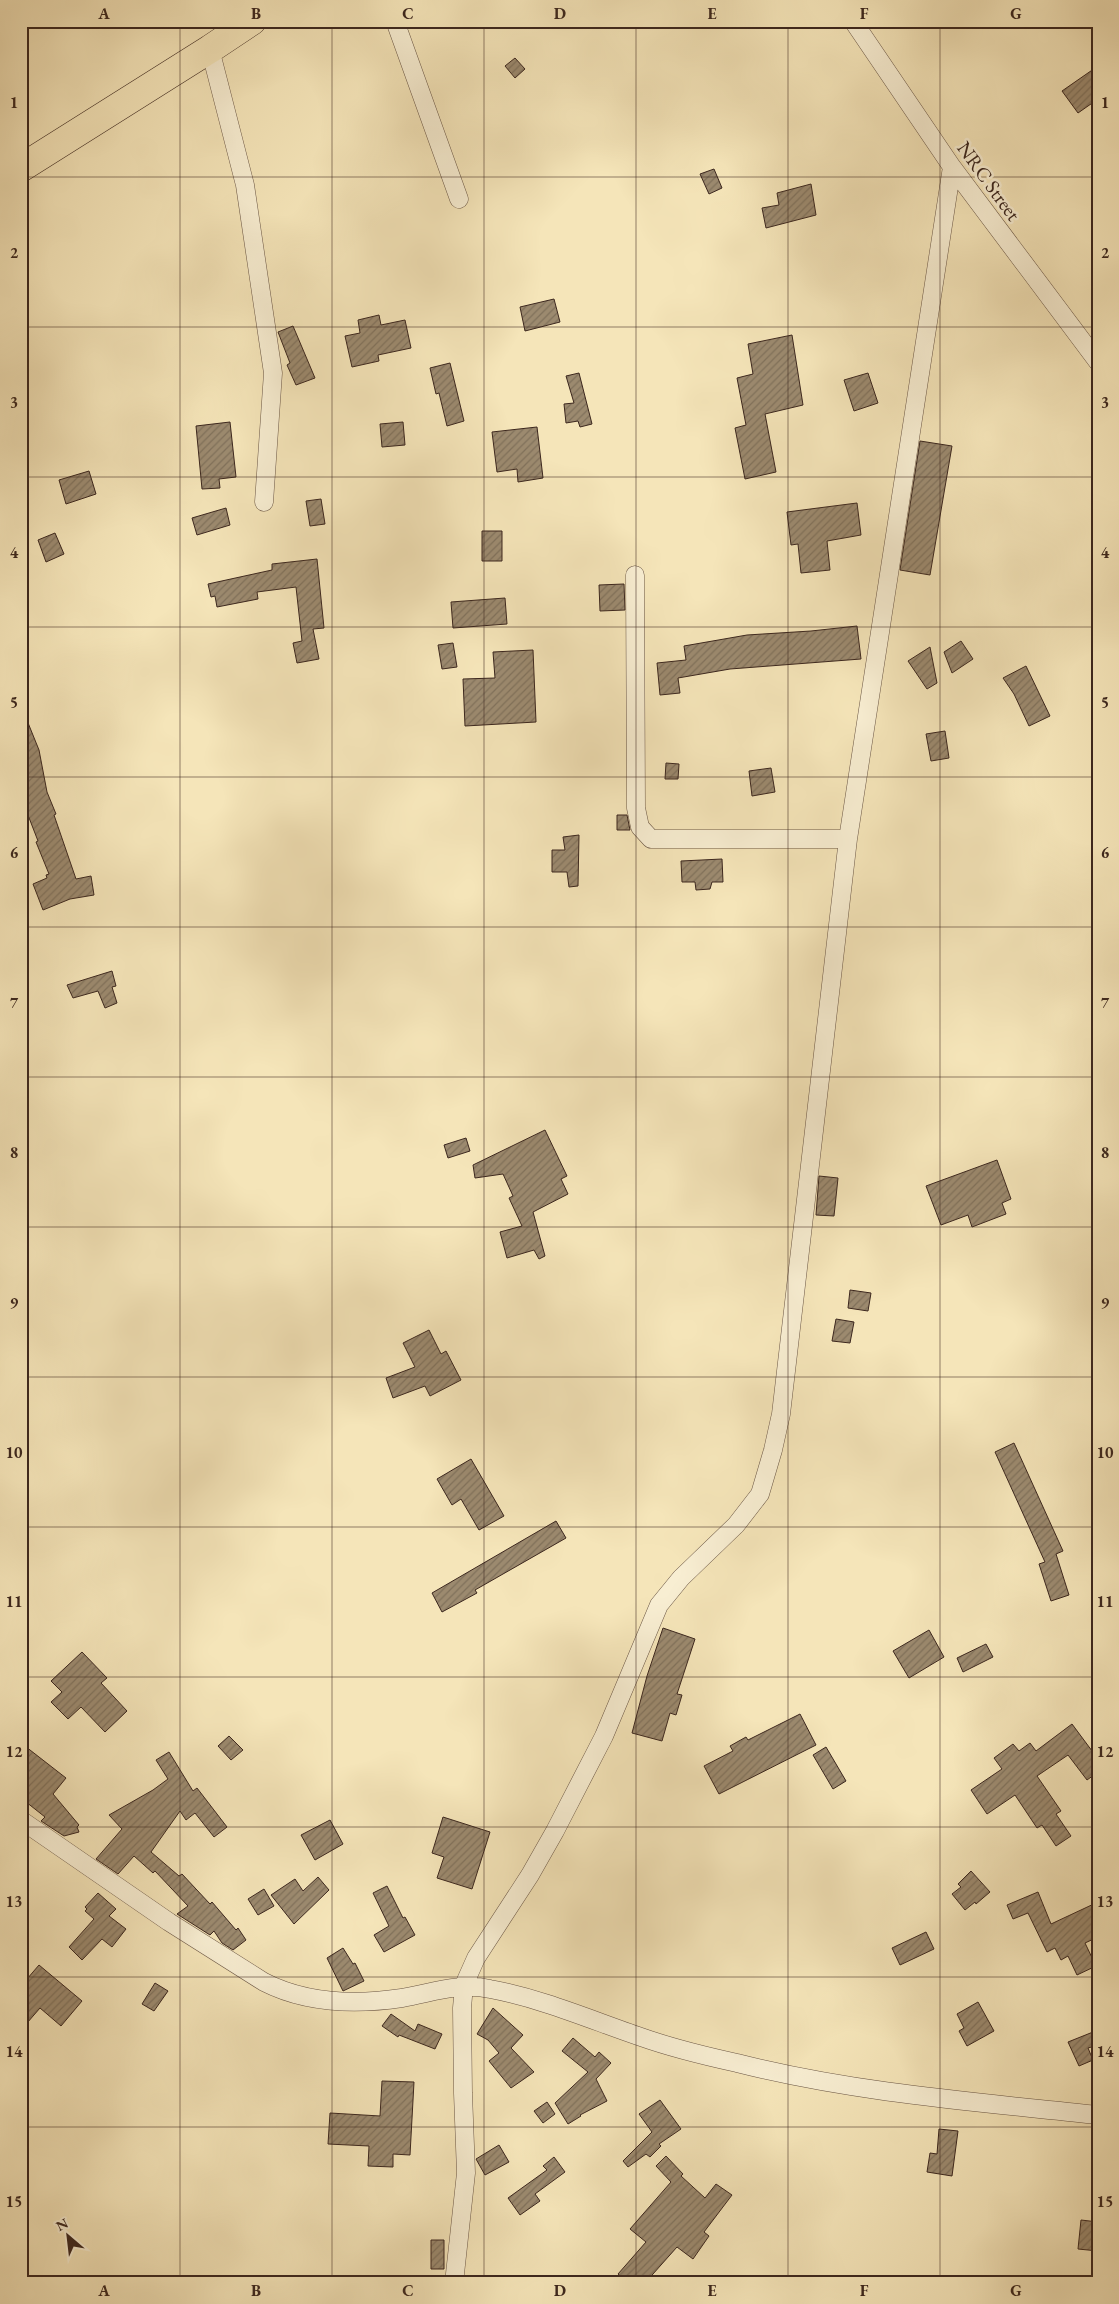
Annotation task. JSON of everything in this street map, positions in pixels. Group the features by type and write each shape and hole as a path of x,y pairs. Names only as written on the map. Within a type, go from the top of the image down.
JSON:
{"highway":[{"path":"21,168 252,21"}],"street":[{"path":"395,21 458,199"},
{"name":"NRC Street","path":"853,21 952,167 1098,362"},
{"path":"210,49 244,186 273,372 264,502"},
{"path":"454,2283 466,2173 462,2008 464,1985 476,1958 530,1875 555,1831 604,1736 659,1605 681,1578 736,1525 760,1494 773,1450 781,1414 848,839 952,167"},
{"path":"635,575 636,808 640,827 651,839 848,839"},
{"path":"21,1820 168,1922 280,1990 300,1996 354,2003 402,1998 464,1985 489,1988 556,2006 643,2038 749,2066 905,2095 1098,2115"}],"building":[{"path":"515,58 525,69 515,78 505,66"},
{"path":"1098,66 1098,99 1078,113 1062,91"},
{"path":"714,169 722,188 709,194 700,174"},
{"path":"811,184 816,215 766,228 762,208 779,205 777,193"},
{"path":"554,299 560,322 525,331 520,307"},
{"path":"379,315 381,325 405,320 411,348 378,355 379,361 352,367 345,336 360,333 358,320"},
{"path":"293,326 315,378 296,385 287,365 290,363 278,332"},
{"path":"792,335 803,405 765,414 776,472 745,479 735,428 746,425 737,378 753,374 748,344"},
{"path":"450,363 464,421 447,426 439,393 436,394 430,368"},
{"path":"579,373 592,424 580,427 578,421 566,423 564,404 574,403 566,376"},
{"path":"868,373 878,403 854,411 844,380"},
{"path":"230,422 236,477 219,479 220,488 202,489 196,426"},
{"path":"403,422 405,445 382,447 380,424"},
{"path":"537,427 543,478 518,482 517,469 497,472 492,432"},
{"path":"920,441 952,446 930,575 900,570"},
{"path":"89,471 96,494 66,504 59,480"},
{"path":"321,499 325,524 310,526 306,501"},
{"path":"857,503 861,535 827,541 830,570 801,573 798,544 791,545 787,512"},
{"path":"226,508 230,525 197,535 192,518"},
{"path":"482,531 502,531 502,561 482,561"},
{"path":"55,533 64,554 46,562 38,540"},
{"path":"317,559 324,628 313,629 319,659 297,663 293,643 302,641 296,587 257,592 258,599 217,607 215,596 211,597 208,584 272,570 272,564"},
{"path":"624,584 625,610 600,611 599,585"},
{"path":"505,598 507,624 453,628 451,602"},
{"path":"857,626 861,659 730,669 678,678 680,693 660,695 657,663 686,660 684,646 747,635"},
{"path":"961,641 973,659 952,673 944,652"},
{"path":"453,643 457,667 442,669 438,645"},
{"path":"930,647 937,683 927,689 908,661"},
{"path":"533,650 536,722 465,726 463,679 495,678 493,652"},
{"path":"1026,666 1050,716 1029,726 1014,694 1003,678"},
{"path":"22,708 39,750 47,792 56,814 54,815 76,879 91,876 94,895 70,899 43,910 33,884 47,878 46,875 49,874 21,797"},
{"path":"945,731 949,758 931,761 926,734"},
{"path":"666,763 679,764 678,779 665,779"},
{"path":"771,768 775,792 752,796 749,771"},
{"path":"617,815 627,815 630,830 617,830"},
{"path":"579,835 578,886 569,887 567,872 552,872 552,850 565,850 563,837"},
{"path":"722,859 723,882 712,882 710,889 696,890 695,882 682,882 681,861"},
{"path":"112,971 116,986 112,987 117,1003 105,1008 98,991 73,998 67,985"},
{"path":"545,1130 567,1176 561,1179 568,1194 533,1212 545,1256 539,1259 534,1250 507,1258 500,1232 522,1226 509,1198 513,1196 503,1174 475,1178 473,1165"},
{"path":"466,1138 470,1151 448,1158 444,1145"},
{"path":"997,1160 1011,1199 1002,1203 1006,1214 972,1227 968,1215 941,1225 926,1186"},
{"path":"819,1176 838,1178 834,1216 816,1215"},
{"path":"850,1290 871,1293 868,1311 848,1308"},
{"path":"836,1319 854,1322 850,1343 832,1341"},
{"path":"429,1330 441,1354 446,1351 461,1380 430,1396 425,1386 393,1398 386,1378 415,1367 403,1343"},
{"path":"1014,1443 1063,1551 1056,1554 1069,1595 1051,1601 1039,1564 1045,1562 995,1452"},
{"path":"471,1459 504,1516 479,1530 461,1499 452,1505 437,1479"},
{"path":"556,1521 566,1538 475,1590 477,1593 442,1612 432,1593"},
{"path":"663,1628 695,1639 677,1694 682,1695 676,1715 670,1713 662,1741 632,1733 647,1676"},
{"path":"929,1630 944,1657 909,1678 893,1651"},
{"path":"986,1644 993,1657 963,1672 957,1658"},
{"path":"82,1652 107,1678 101,1683 127,1711 105,1732 81,1707 68,1719 51,1702 62,1692 51,1681"},
{"path":"800,1714 816,1745 719,1794 704,1766 733,1751 730,1746 746,1737 748,1740"},
{"path":"1072,1724 1098,1759 1098,1772 1087,1780 1068,1755 1037,1776 1061,1811 1056,1814 1071,1836 1056,1846 1042,1825 1037,1828 1015,1795 987,1814 971,1790 1002,1769 994,1758 1013,1744 1019,1751 1030,1743 1036,1751"},
{"path":"229,1736 243,1750 231,1760 218,1746"},
{"path":"21,1743 66,1778 53,1794 79,1825 77,1827 79,1832 64,1836 41,1821 45,1817 21,1798"},
{"path":"826,1747 846,1781 833,1789 813,1755"},
{"path":"169,1752 193,1791 197,1788 227,1827 214,1837 195,1813 186,1820 180,1811 151,1852 179,1876 182,1874 210,1904 212,1902 236,1930 238,1928 246,1940 233,1950 222,1943 214,1931 210,1935 177,1914 188,1906 155,1871 153,1873 134,1856 118,1874 96,1859 122,1829 109,1815 153,1790 168,1779 156,1760"},
{"path":"443,1817 490,1832 472,1889 437,1878 444,1857 432,1853"},
{"path":"330,1820 343,1844 315,1860 301,1835"},
{"path":"971,1871 990,1892 976,1904 975,1902 965,1910 952,1894 961,1887 958,1884"},
{"path":"318,1877 329,1890 294,1924 271,1895 295,1879 303,1891"},
{"path":"387,1886 403,1918 405,1917 415,1935 384,1952 374,1935 389,1926 373,1893"},
{"path":"264,1889 274,1906 258,1915 248,1899"},
{"path":"1038,1892 1051,1924 1098,1902 1098,1937 1085,1943 1096,1966 1077,1975 1068,1956 1061,1960 1055,1948 1047,1952 1028,1913 1013,1919 1007,1905"},
{"path":"98,1893 116,1909 109,1916 126,1929 112,1947 102,1939 82,1960 69,1947 94,1919 85,1911 87,1909 85,1907"},
{"path":"926,1932 934,1949 900,1965 892,1948"},
{"path":"343,1948 353,1964 355,1963 364,1981 343,1991 327,1958"},
{"path":"39,1965 82,2001 61,2026 40,2008 21,2030 21,1986"},
{"path":"155,1983 168,1991 154,2011 142,2004"},
{"path":"978,2002 994,2031 967,2046 959,2031 964,2028 957,2014"},
{"path":"493,2008 523,2035 511,2048 534,2072 511,2088 489,2061 499,2053 488,2040 477,2034"},
{"path":"391,2014 415,2031 418,2024 442,2034 435,2049 399,2035 398,2037 382,2026"},
{"path":"1098,2030 1098,2045 1088,2048 1093,2060 1079,2066 1068,2042"},
{"path":"573,2038 595,2057 599,2052 611,2063 596,2079 607,2101 580,2115 568,2124 555,2103 588,2072 562,2051"},
{"path":"382,2081 414,2082 410,2155 393,2154 393,2167 368,2166 369,2146 328,2144 330,2113 380,2116"},
{"path":"660,2100 681,2129 659,2144 661,2146 650,2157 646,2154 628,2167 623,2161 652,2132 639,2114"},
{"path":"547,2102 555,2114 543,2123 534,2111"},
{"path":"939,2129 958,2131 952,2176 927,2172 930,2153 937,2154"},
{"path":"499,2145 509,2162 485,2175 476,2159"},
{"path":"666,2156 683,2174 681,2176 705,2198 716,2184 732,2195 704,2232 709,2236 693,2259 677,2247 645,2283 628,2283 618,2274 646,2242 630,2229 671,2182 656,2166"},
{"path":"554,2157 565,2172 535,2194 540,2201 520,2215 508,2198 547,2170 543,2166"},
{"path":"1081,2220 1098,2222 1098,2251 1078,2249"},
{"path":"431,2240 444,2240 444,2269 431,2269"}]}
